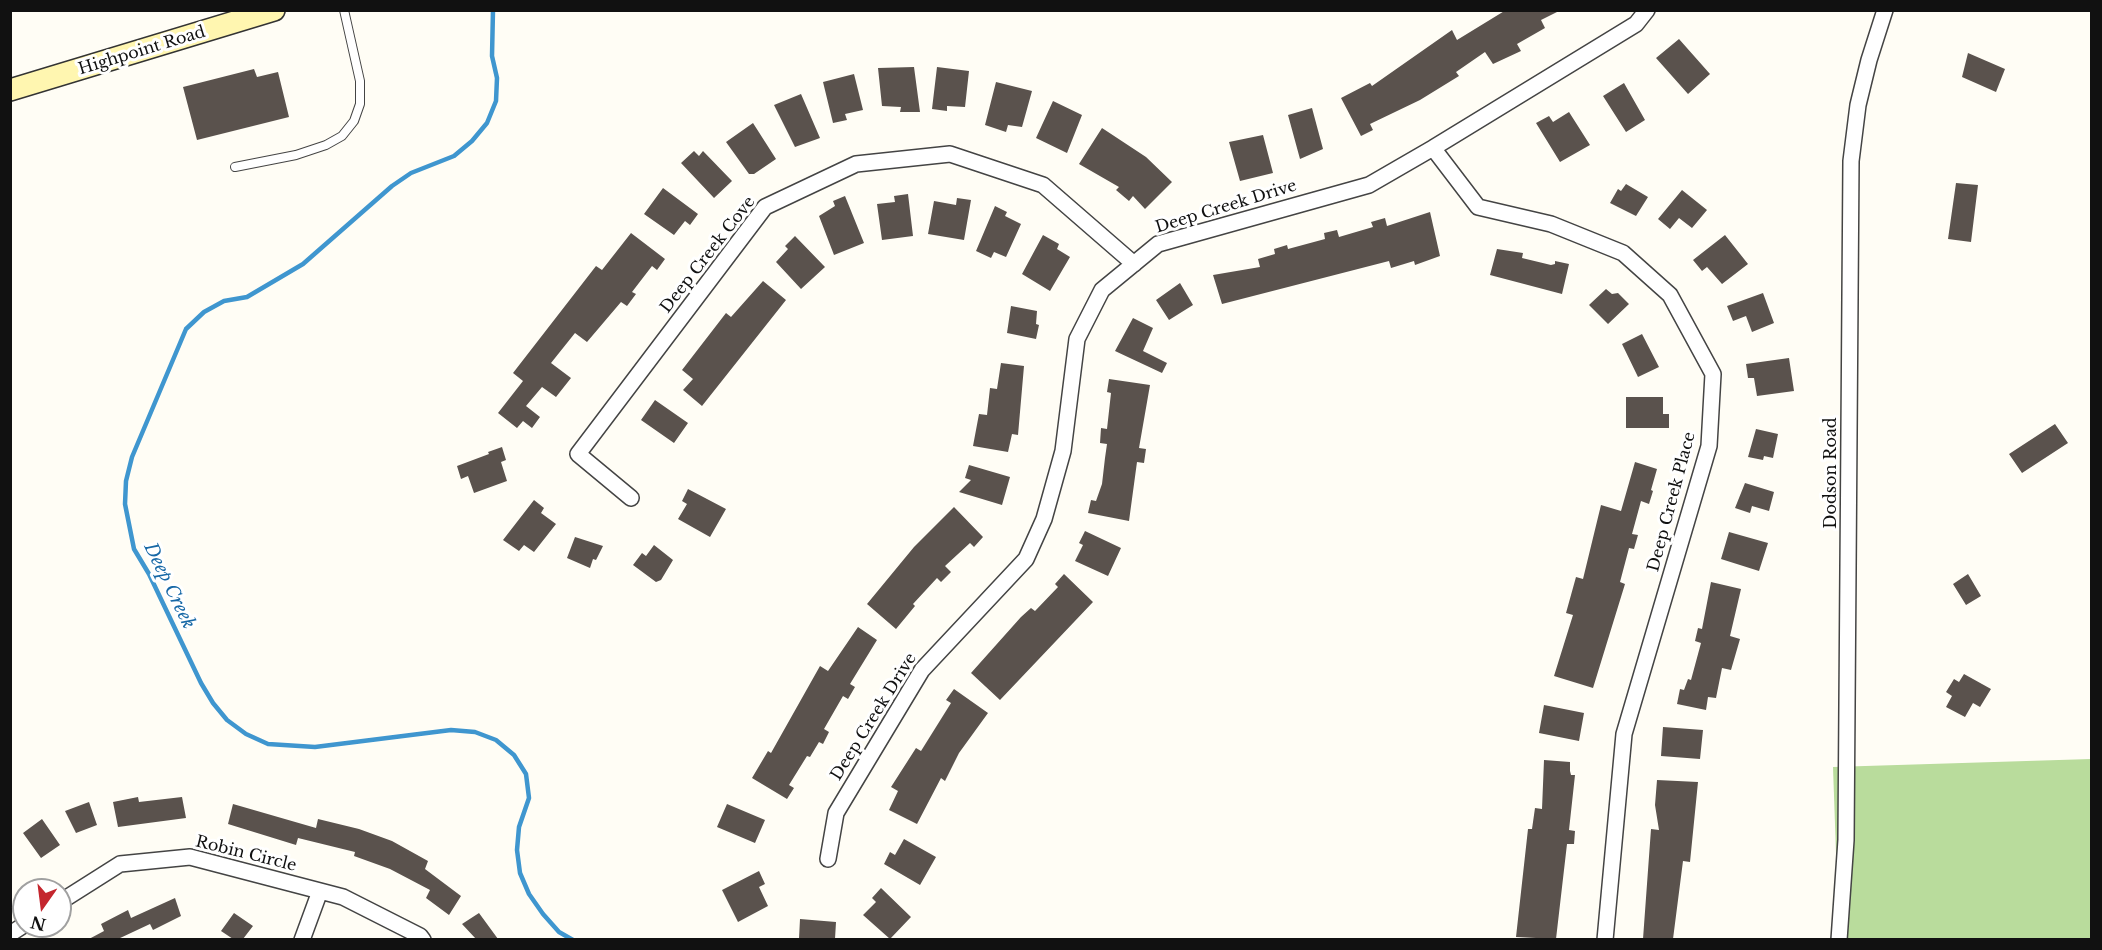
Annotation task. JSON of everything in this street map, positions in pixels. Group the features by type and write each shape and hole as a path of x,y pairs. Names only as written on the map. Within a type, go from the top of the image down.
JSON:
{"street":[{"name":"Highpoint Road","path":"10,90 274,10"},
{"name":"Deep Creek Drive","path":"828,859 836,813 921,670 1026,559 1044,519 1063,451 1077,339 1102,290 1158,244 1369,185 1636,24 1647,10"},
{"name":"Dodson Road","path":"1839,939 1846,840 1851,161 1858,105 1885,10"},
{"name":"Deep Creek Place","path":"1433,148 1478,207 1551,224 1623,253 1670,295 1713,374 1709,446 1624,734 1605,939"},
{"name":"Deep Creek Cove","path":"631,498 578,454 765,207 856,165 950,154 1043,185 1134,264"},
{"name":"Robin Circle","path":"72,894 120,864 190,857 343,897 423,939"},
{"path":"302,939 320,891"}],"lane":[{"path":"235,167 296,155 326,145 342,135 354,121 360,104 360,81 344,10"}],"green space":[{"path":"2091,759 2091,939 1839,939 1833,767"}],"building":[{"path":"1506,10 1561,10 1541,20 1545,28 1517,44 1521,51 1493,64 1485,52 1456,72 1459,76 1420,100 1370,124 1373,130 1361,136 1341,98 1370,83 1372,86 1452,30 1457,40"},
{"path":"1679,39 1710,74 1688,94 1656,58"},
{"path":"1968,53 2005,69 1996,92 1962,77"},
{"path":"914,67 920,112 900,112 901,107 882,106 878,68"},
{"path":"937,67 969,71 965,107 947,106 947,111 932,109"},
{"path":"254,69 257,77 278,72 289,117 197,140 183,87"},
{"path":"854,74 863,110 845,114 847,120 833,123 823,82"},
{"path":"996,82 1032,91 1022,127 1008,125 1006,132 985,125"},
{"path":"1624,83 1645,120 1626,132 1603,96"},
{"path":"801,94 820,138 795,147 774,105"},
{"path":"1053,101 1082,115 1067,153 1036,138"},
{"path":"1312,108 1323,149 1300,159 1288,115"},
{"path":"1569,112 1590,145 1560,162 1536,123 1549,116 1553,122"},
{"path":"753,123 776,159 754,174 749,174 726,142"},
{"path":"1102,128 1146,157 1172,182 1145,209 1133,196 1129,201 1116,190 1119,187 1079,164"},
{"path":"1263,135 1273,173 1240,181 1229,142"},
{"path":"694,151 699,156 703,151 732,181 714,198 681,163"},
{"path":"1956,183 1978,185 1971,242 1948,239"},
{"path":"1626,184 1648,197 1636,216 1610,203 1618,189 1621,191"},
{"path":"663,188 698,214 690,225 685,221 674,235 644,214"},
{"path":"1682,190 1707,210 1692,228 1679,218 1670,229 1658,219"},
{"path":"908,194 913,236 882,240 877,204 895,202 894,196"},
{"path":"845,196 864,243 834,255 819,216 835,206 833,201"},
{"path":"957,198 971,200 964,240 928,234 934,201 956,205"},
{"path":"995,206 1007,212 1005,216 1021,224 1006,257 994,252 991,258 976,251"},
{"path":"1430,212 1440,256 1415,265 1414,261 1391,268 1389,261 1222,304 1213,275 1260,267 1258,259 1275,254 1274,249 1287,245 1288,249 1325,239 1324,233 1337,230 1339,237 1373,227 1371,222 1385,218 1387,226"},
{"path":"631,233 665,259 657,270 652,266 632,292 636,294 627,306 621,302 587,342 575,333 551,363 571,378 556,397 542,387 526,406 540,417 532,428 523,421 517,428 498,413 523,381 513,373 596,266 602,270"},
{"path":"1043,235 1059,244 1057,249 1070,257 1050,291 1022,274"},
{"path":"1725,235 1748,264 1722,284 1707,267 1702,271 1693,260"},
{"path":"795,236 825,267 801,289 776,262 788,249 785,246"},
{"path":"1497,249 1523,253 1522,258 1551,265 1555,264 1555,261 1569,264 1562,294 1490,275"},
{"path":"763,281 786,300 702,406 683,390 693,379 682,370 726,313 731,317"},
{"path":"1180,283 1193,305 1169,320 1156,300"},
{"path":"1606,289 1612,294 1618,293 1629,304 1608,324 1589,305"},
{"path":"1763,293 1774,323 1752,332 1746,316 1733,321 1727,306"},
{"path":"1011,306 1037,311 1036,324 1039,325 1036,339 1007,333"},
{"path":"1133,318 1153,328 1143,351 1167,363 1162,373 1115,351"},
{"path":"1642,334 1659,367 1638,377 1622,344"},
{"path":"1789,358 1794,391 1757,396 1754,378 1748,378 1746,364"},
{"path":"1001,363 1024,366 1018,435 1012,434 1008,452 973,446 979,414 987,415 990,388 997,389"},
{"path":"1109,379 1150,385 1139,448 1146,449 1144,463 1137,462 1129,521 1088,513 1091,500 1096,501 1102,484 1107,444 1100,443 1101,428 1107,429 1111,393 1107,392"},
{"path":"1626,397 1663,397 1663,414 1669,414 1669,428 1626,428"},
{"path":"655,400 688,423 674,443 641,420"},
{"path":"2055,424 2068,443 2022,473 2009,454"},
{"path":"1756,429 1778,434 1773,458 1764,456 1763,460 1748,457"},
{"path":"502,447 506,460 501,462 507,481 474,493 468,476 461,479 457,466"},
{"path":"1635,462 1657,469 1651,490 1653,491 1649,504 1641,501 1632,534 1638,535 1634,549 1629,548 1620,582 1625,584 1593,688 1554,676 1573,615 1566,613 1576,577 1583,579 1601,505 1621,511"},
{"path":"969,465 1010,477 1002,505 959,492 971,480 965,478"},
{"path":"1745,483 1774,492 1769,511 1752,506 1750,513 1735,508"},
{"path":"688,489 726,509 710,537 678,519 687,504 682,501"},
{"path":"534,500 544,508 541,513 556,524 534,552 524,545 519,551 503,540"},
{"path":"954,507 983,537 974,547 970,543 945,566 951,572 941,582 937,578 913,604 915,606 896,629 867,604 914,547"},
{"path":"1085,531 1121,548 1108,576 1075,561 1083,545 1079,543"},
{"path":"1729,532 1768,543 1759,571 1721,559"},
{"path":"575,537 603,546 596,560 593,559 590,568 567,558"},
{"path":"654,545 673,560 661,580 656,582 633,565 642,553 646,556"},
{"path":"1064,574 1093,602 1000,700 971,673 1021,617 1031,608 1035,611 1058,587 1055,584"},
{"path":"1968,574 1981,596 1966,605 1953,584"},
{"path":"1711,582 1741,589 1730,636 1740,639 1731,670 1722,668 1716,698 1708,697 1706,710 1677,704 1680,689 1684,690 1688,679 1691,680 1701,643 1695,641 1698,628 1702,629"},
{"path":"858,627 877,640 850,684 855,687 848,699 843,696 824,729 829,732 823,744 819,742 810,757 807,756 789,785 794,788 787,799 752,778 768,751 771,753 820,666 828,671"},
{"path":"1964,674 1991,689 1980,707 1973,703 1965,717 1946,707 1952,696 1946,692 1954,679 1959,682"},
{"path":"954,689 988,713 959,753 945,781 941,778 917,824 889,810 898,791 891,787 916,748 921,751 951,703 946,700"},
{"path":"1544,705 1584,713 1579,741 1539,733"},
{"path":"1663,727 1703,730 1700,759 1661,756"},
{"path":"1544,760 1570,762 1571,775 1575,775 1569,830 1575,831 1574,844 1567,844 1556,939 1516,937 1528,829 1532,829 1535,808 1542,809"},
{"path":"1657,780 1698,782 1690,862 1683,861 1673,939 1643,939 1651,829 1659,830 1655,805"},
{"path":"138,797 139,802 182,797 186,818 118,827 113,802"},
{"path":"89,802 97,825 76,833 65,811"},
{"path":"233,804 316,828 318,819 359,829 392,841 428,861 425,869 461,896 449,915 426,898 430,890 390,869 354,856 355,852 298,838 296,845 228,824"},
{"path":"727,804 765,820 755,843 717,827"},
{"path":"42,819 60,845 41,858 23,833"},
{"path":"904,839 936,857 920,885 884,864 890,852 895,855"},
{"path":"759,871 765,884 759,887 768,906 738,922 722,890"},
{"path":"881,888 911,917 890,939 863,915 876,902 872,898"},
{"path":"175,898 181,916 153,930 150,924 118,939 89,939 104,931 101,924 128,910 131,918"},
{"path":"234,913 253,926 243,939 233,939 221,931"},
{"path":"479,913 498,939 476,939 462,924"},
{"path":"800,919 836,922 835,939 799,939"}],"waterway":[{"name":"Deep Creek","path":"493,10 492,56 497,78 496,101 487,123 472,141 454,156 411,173 392,186 303,264 247,297 224,301 204,312 186,329 132,457 126,481 125,504 134,549 149,574 201,683 227,720 246,734 268,744 315,747 451,730 475,732 496,740 514,755 526,774 529,798 519,827 517,850 520,873 529,894 543,914 559,932 573,940"}]}
